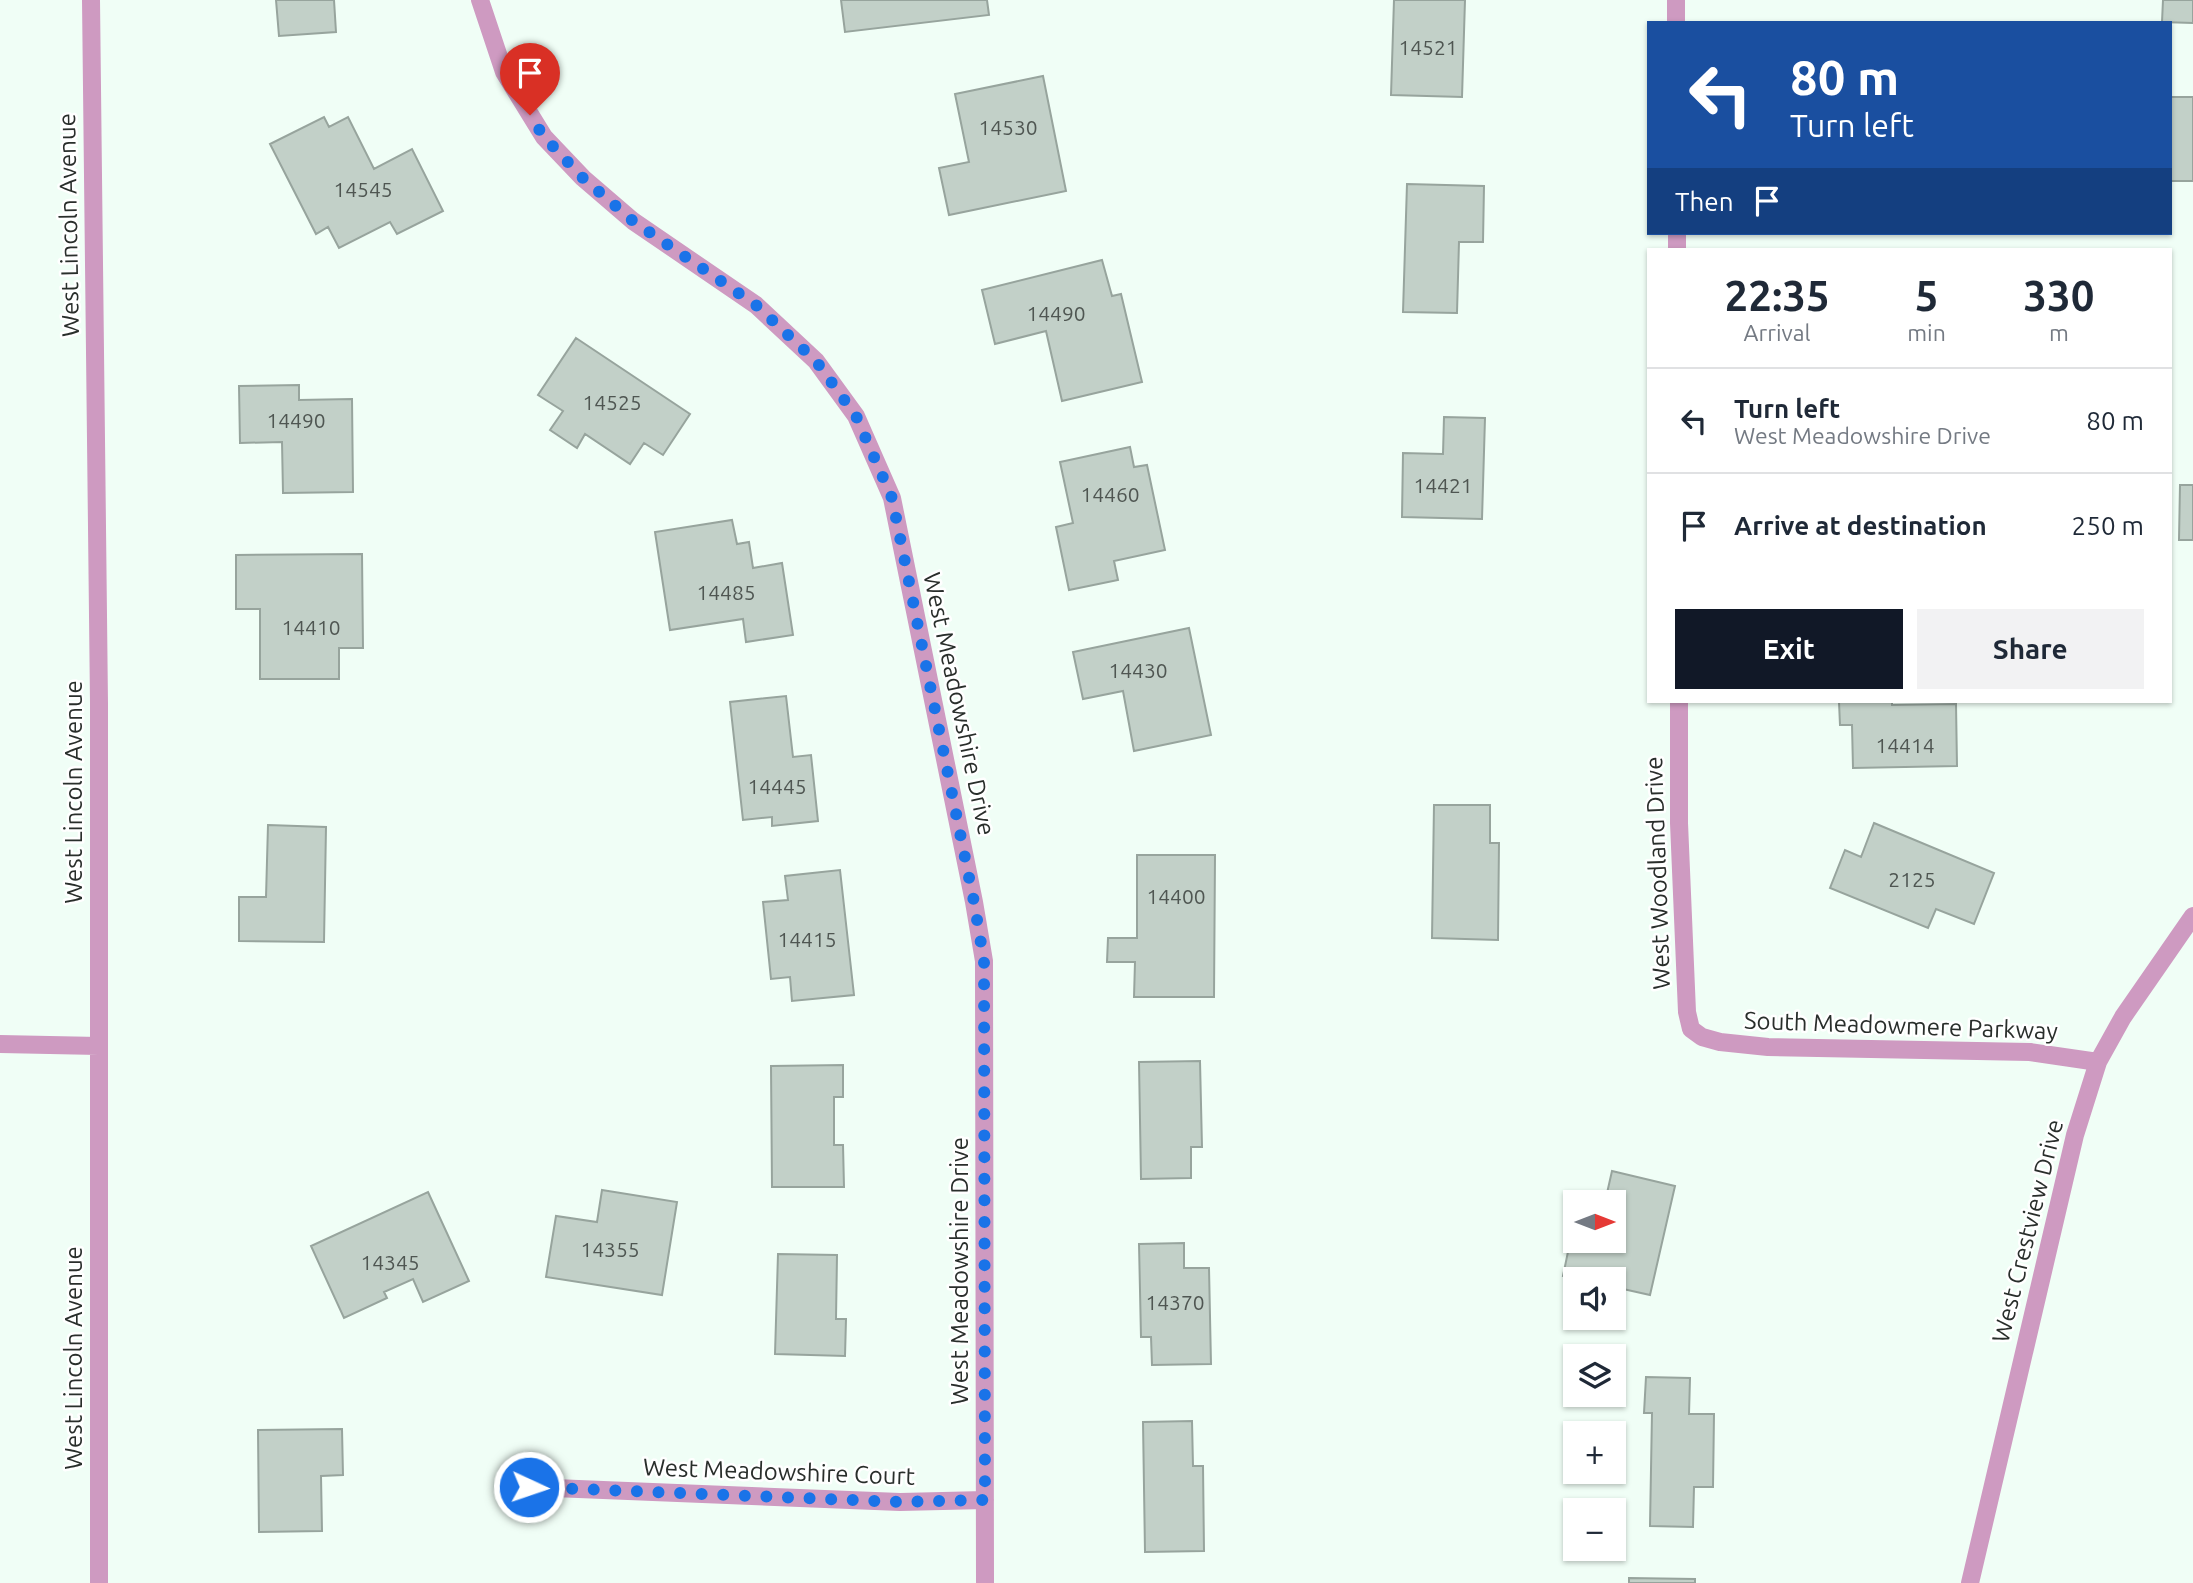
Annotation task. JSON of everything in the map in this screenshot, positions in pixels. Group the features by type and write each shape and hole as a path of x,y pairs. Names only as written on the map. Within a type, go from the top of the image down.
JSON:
{"street":[{"name":"West Lincoln Avenue","path":"90,0 99,703 99,1583"},
{"name":"West Meadowshire Drive","path":"480,0 504,72 544,137 583,178 633,221 756,305 816,361 856,416 892,498 984,961 985,1583"},
{"path":"1676,0 1676,21"},
{"name":"West Woodland Drive","path":"1679,703 1679,823 1687,1012 1691,1029 1702,1037"},
{"name":"West Crestview Drive","path":"1970,1583 2075,1135 2098,1062 2123,1017 2193,916"},
{"name":"South Meadowmere Parkway","path":"1702,1037 1720,1042 1768,1047 2029,1052 2098,1062"},
{"path":"0,1044 99,1046"},
{"name":"West Meadowshire Court","path":"529,1487 900,1502 985,1500"}],"building":[{"path":"276,0 334,0 336,32 279,36"},
{"path":"841,0 987,0 989,15 845,32"},
{"path":"1394,0 1465,0 1462,97 1391,95"},
{"path":"2163,0 2193,0 2193,23 2162,21"},
{"path":"1043,76 1066,191 949,215 939,168 969,162 955,94"},
{"path":"2172,97 2193,97 2193,181 2172,181"},
{"path":"324,117 329,127 348,117 374,169 412,149 443,211 397,234 390,222 339,248 328,227 316,234 270,144"},
{"path":"1407,184 1484,186 1483,242 1459,242 1457,313 1403,312"},
{"path":"1102,260 1112,296 1121,294 1142,382 1062,401 1046,331 995,344 982,290"},
{"path":"576,338 690,414 663,455 644,443 630,464 585,434 577,448 550,430 563,411 538,395"},
{"path":"299,385 299,400 352,399 353,492 283,493 282,442 240,443 239,386"},
{"path":"1444,417 1485,418 1482,519 1402,517 1403,453 1443,454"},
{"path":"1130,447 1134,467 1147,465 1165,550 1114,561 1118,580 1069,590 1056,527 1073,523 1060,462"},
{"path":"2180,485 2193,485 2193,540 2179,540"},
{"path":"732,520 737,544 749,542 753,568 782,563 793,635 746,642 743,619 670,630 655,532"},
{"path":"362,554 363,648 339,648 339,679 260,679 260,609 236,609 236,555"},
{"path":"1189,628 1211,735 1134,751 1123,691 1083,699 1073,652"},
{"path":"786,696 793,757 811,755 818,821 772,826 772,817 743,820 730,702"},
{"path":"1839,703 1956,704 1957,766 1853,768 1852,725 1840,725"},
{"path":"1434,805 1490,805 1490,843 1499,843 1498,940 1432,938"},
{"path":"1874,823 1994,873 1974,924 1936,909 1928,928 1830,888 1845,850 1861,857"},
{"path":"268,825 326,827 324,942 239,941 239,897 266,897"},
{"path":"1137,855 1215,855 1214,997 1134,997 1135,962 1107,962 1108,938 1137,938"},
{"path":"840,870 854,995 792,1001 790,977 771,979 763,902 788,900 785,876"},
{"path":"1200,1061 1202,1147 1191,1147 1191,1178 1141,1179 1139,1062"},
{"path":"843,1065 843,1097 834,1097 834,1145 843,1145 844,1187 772,1187 771,1066"},
{"path":"1612,1171 1675,1186 1650,1295 1626,1290 1626,1267 1565,1267 1568,1253 1626,1253 1626,1190 1608,1190"},
{"path":"602,1190 677,1202 662,1295 546,1277 556,1216 597,1222"},
{"path":"428,1192 469,1281 423,1302 413,1279 384,1292 387,1298 344,1318 311,1246"},
{"path":"1184,1243 1184,1268 1209,1268 1211,1364 1152,1365 1151,1337 1141,1337 1139,1244"},
{"path":"778,1254 837,1255 836,1319 846,1319 845,1356 775,1354"},
{"path":"1646,1377 1690,1378 1689,1414 1714,1414 1713,1487 1694,1487 1693,1527 1650,1526 1652,1413 1644,1413"},
{"path":"1192,1421 1193,1466 1203,1466 1204,1551 1145,1552 1143,1422"},
{"path":"342,1429 343,1475 321,1476 322,1531 259,1532 258,1430"},
{"path":"1629,1578 1695,1579 1695,1583 1629,1583"}],"route":[{"path":"529,1487 900,1502 985,1500 984,961 892,498 856,416 816,361 756,305 633,221 583,178 544,137 530,115"}]}
